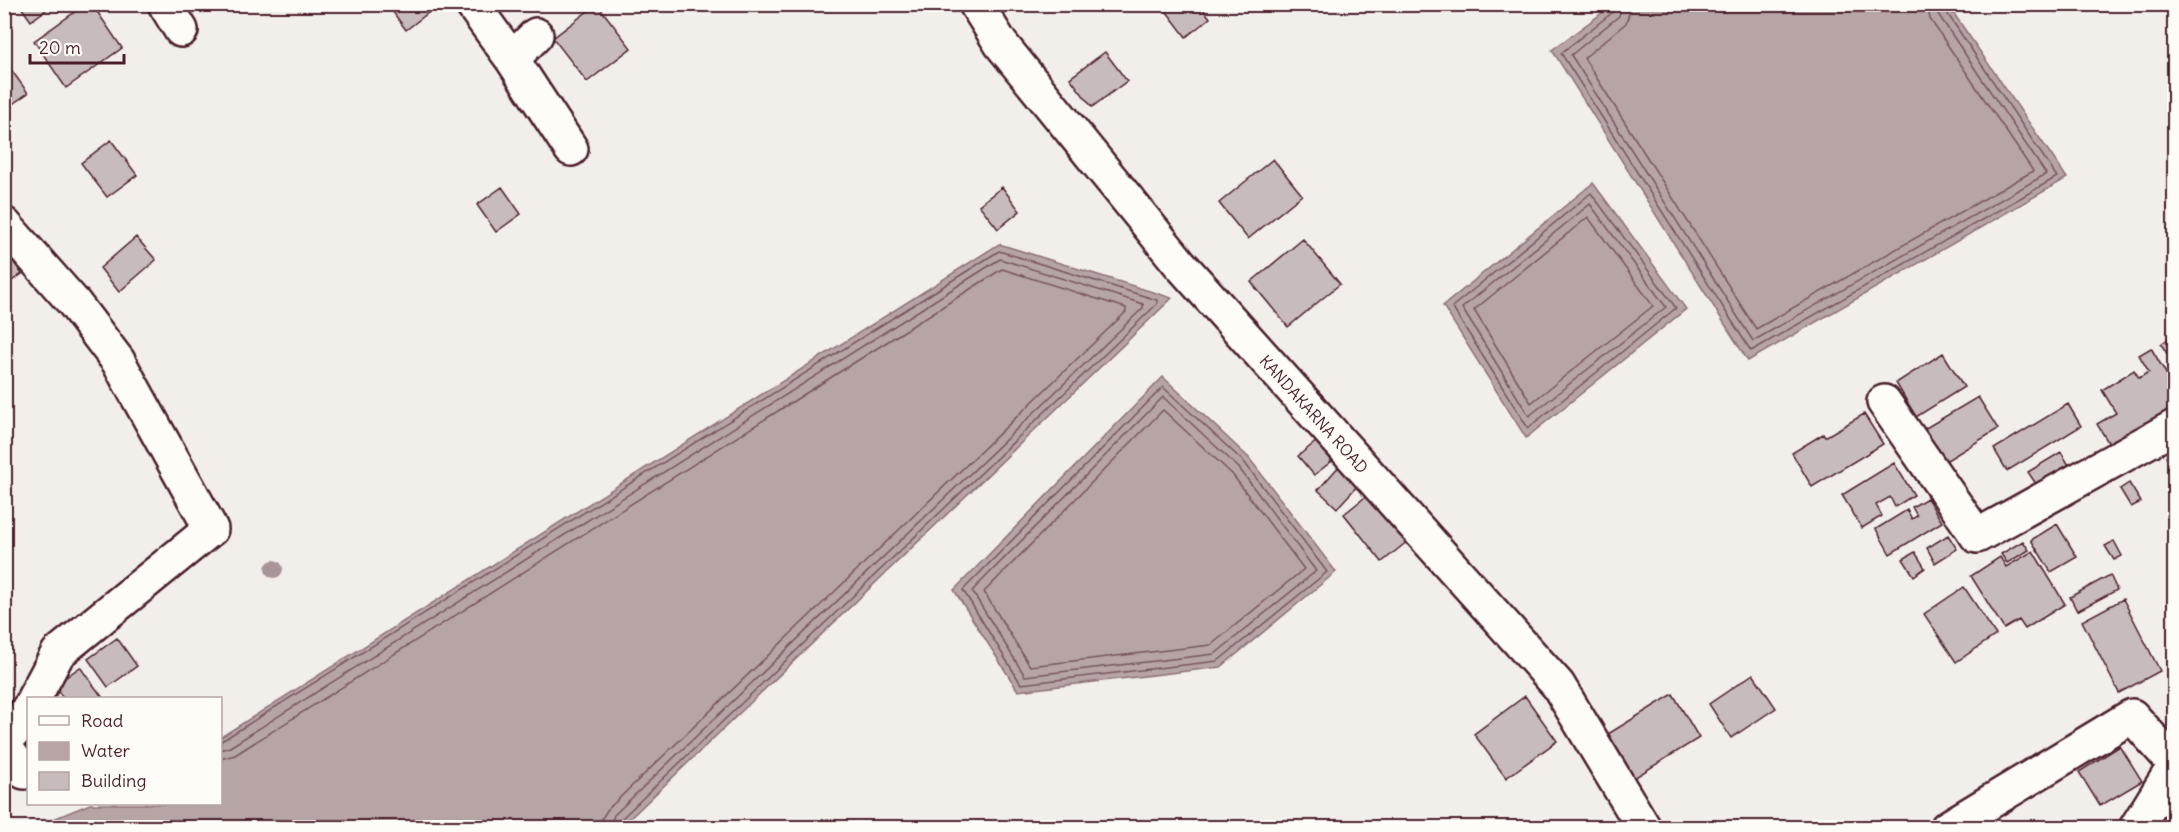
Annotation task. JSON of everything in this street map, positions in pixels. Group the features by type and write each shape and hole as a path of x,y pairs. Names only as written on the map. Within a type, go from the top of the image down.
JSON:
{"street":[{"path":"472,4 512,59 571,149"},
{"name":"KANDAKARNA ROAD","path":"976,4 1001,44 1180,264 1558,685 1644,828"},
{"path":"512,59 536,35"},
{"path":"4,224 74,303 118,361 212,529 58,652 35,697"},
{"path":"1884,402 1977,536 2175,427"},
{"path":"11,754 27,711"},
{"path":"1947,828 2132,716 2175,765 2136,828"}],"water":[{"path":"1613,5 1948,5 2067,178 1748,361 1552,50"},
{"path":"1593,183 1686,309 1526,438 1443,306"},
{"path":"999,244 1172,298 621,827 34,827 88,805 222,805 222,736"},
{"path":"1163,377 1249,458 1336,572 1221,667 1018,691 954,590"}],"building":[{"path":"19,4 54,4 31,21"},
{"path":"86,4 92,4 122,48 66,88 34,41"},
{"path":"387,4 436,4 437,6 406,30"},
{"path":"597,4 631,48 587,82 553,38"},
{"path":"1161,4 1199,4 1210,18 1186,37"},
{"path":"1105,52 1127,81 1092,107 1070,78"},
{"path":"4,60 28,93 4,110"},
{"path":"111,140 137,175 107,197 81,163"},
{"path":"1273,159 1302,195 1248,239 1219,203"},
{"path":"502,187 521,214 496,232 477,205"},
{"path":"1002,187 1020,211 998,229 979,205"},
{"path":"136,237 156,260 119,292 100,268"},
{"path":"1303,239 1340,284 1288,327 1251,282"},
{"path":"4,248 22,274 4,286"},
{"path":"2174,335 2174,365 2161,344"},
{"path":"2151,348 2174,387 2174,415 2114,452 2097,424 2116,413 2102,390 2134,370 2139,378 2149,372 2139,355"},
{"path":"1943,353 1964,387 1916,417 1896,383"},
{"path":"1978,397 1998,429 1944,462 1924,429"},
{"path":"2068,404 2081,426 2007,471 1994,449"},
{"path":"1864,414 1883,444 1812,487 1792,453 1823,434 1825,437"},
{"path":"1317,441 1332,461 1314,475 1298,456"},
{"path":"2061,452 2072,470 2040,490 2028,472"},
{"path":"2174,452 2174,471 2166,457"},
{"path":"1894,463 1914,495 1895,507 1890,497 1876,505 1882,516 1862,528 1842,495"},
{"path":"1340,465 1360,483 1337,508 1318,490"},
{"path":"2129,483 2141,502 2131,507 2120,489"},
{"path":"1369,494 1408,541 1382,562 1344,514"},
{"path":"1927,498 1942,522 1890,554 1876,529 1907,510 1912,519 1917,516 1912,507"},
{"path":"2057,524 2077,557 2051,572 2031,540"},
{"path":"1948,535 1957,549 1935,563 1927,548"},
{"path":"2023,541 2029,550 2007,563 2001,554"},
{"path":"2114,541 2122,556 2114,560 2105,546"},
{"path":"2033,551 2065,604 2025,629 2019,620 2004,629 1971,576 2000,557 2006,567"},
{"path":"1915,552 1925,568 1914,576 1903,559"},
{"path":"2110,575 2117,590 2077,611 2070,597"},
{"path":"1964,587 1996,635 1956,662 1924,614"},
{"path":"2123,599 2160,671 2119,693 2082,621"},
{"path":"117,638 137,666 108,687 88,659"},
{"path":"80,667 102,697 62,697 54,686"},
{"path":"1753,674 1776,708 1731,738 1709,704"},
{"path":"1673,694 1699,738 1634,778 1608,734"},
{"path":"1525,696 1557,741 1506,778 1474,734"},
{"path":"2120,746 2142,781 2100,806 2079,772"}]}
